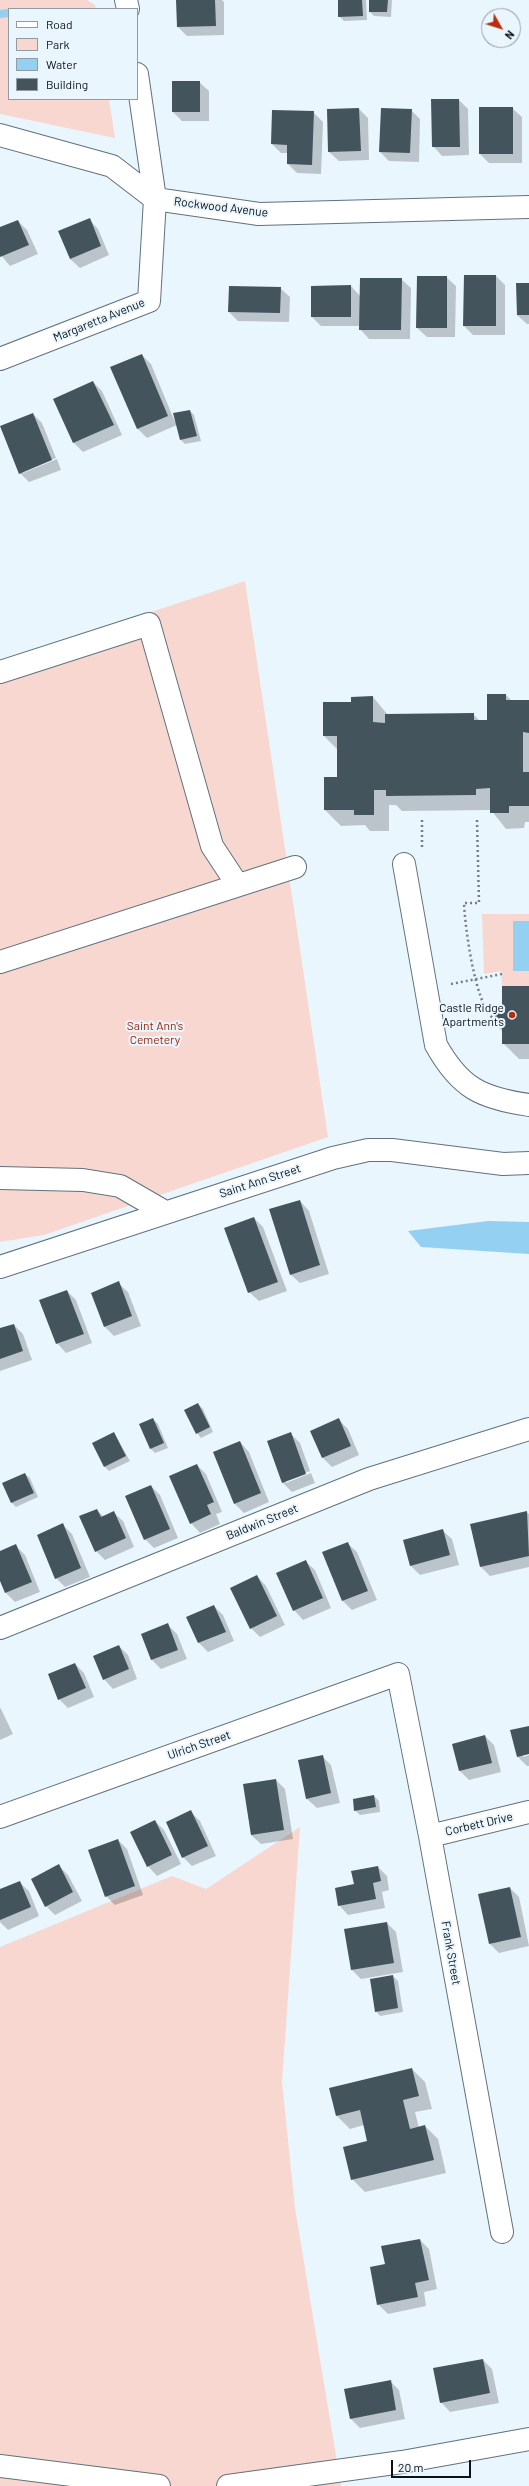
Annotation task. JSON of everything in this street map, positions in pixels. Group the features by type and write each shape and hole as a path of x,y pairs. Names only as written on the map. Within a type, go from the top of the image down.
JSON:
{"street":[{"path":"138,81 155,199"},
{"name":"Rockwood Avenue","path":"0,135 112,166 155,199 259,214 529,207"},
{"name":"Margaretta Avenue","path":"0,359 149,301 155,199"},
{"path":"0,672 149,624 212,846 237,884"},
{"path":"404,864 436,1044 448,1068 464,1083 482,1095 529,1105"},
{"path":"0,962 237,884 295,867"},
{"name":"Saint Ann Street","path":"0,1268 164,1212 333,1158 368,1150 392,1150 503,1164 529,1163"},
{"path":"0,1178 83,1180 120,1186 164,1212"},
{"name":"Baldwin Street","path":"0,1628 370,1479 529,1429"},
{"name":"Ulrich Street","path":"0,1817 398,1674"},
{"name":"Frank Street","path":"398,1674 430,1836 502,2232"},
{"name":"Corbett Drive","path":"430,1836 529,1812"},
{"path":"228,2486 402,2462 529,2439"},
{"path":"0,2466 159,2486"}],"path":[{"path":"422,820 422,848"},
{"path":"477,820 479,903 464,903 465,934 476,980 488,1013 493,1018"},
{"path":"447,984 476,980 502,974"}],"green space":[{"path":"0,0 87,0 95,5 96,8 8,8 8,100 109,100 115,138 0,114"},
{"name":"Saint Ann's Cemetery","path":"245,581 328,1137 44,1235 0,1242 0,662"},
{"path":"482,914 529,914 529,986 502,986 501,971 484,974"},
{"path":"300,1827 282,2082 295,2208 341,2486 0,2486 0,1947 172,1876 206,1889"}],"water":[{"path":"513,921 529,921 529,971 513,971"},
{"path":"488,1221 529,1222 529,1254 421,1247 408,1231"}],"building":[{"path":"176,0 215,0 216,26 177,27"},
{"path":"338,0 362,0 363,16 338,17"},
{"path":"369,0 388,0 387,12 369,12"},
{"path":"172,81 200,81 200,112 172,112"},
{"path":"431,99 459,99 460,147 432,147"},
{"path":"479,107 513,107 513,154 479,154"},
{"path":"359,108 361,151 328,152 327,109"},
{"path":"381,108 412,109 410,153 379,152"},
{"path":"272,110 314,111 312,165 287,164 287,145 271,144"},
{"path":"90,218 101,246 70,259 58,231"},
{"path":"18,220 29,245 0,257 0,227"},
{"path":"464,275 496,275 496,326 463,326"},
{"path":"417,276 447,276 447,328 416,328"},
{"path":"360,278 402,278 401,330 359,330"},
{"path":"516,283 529,283 529,315 517,315"},
{"path":"351,285 351,317 311,317 311,286"},
{"path":"229,286 281,287 280,313 228,312"},
{"path":"142,354 168,416 137,429 110,367"},
{"path":"93,381 114,425 73,443 53,399"},
{"path":"190,410 197,436 180,440 173,413"},
{"path":"33,413 52,460 19,474 0,426"},
{"path":"487,694 506,694 506,700 529,700 529,733 523,732 523,772 529,772 529,806 509,806 509,813 490,813 490,788 476,789 476,795 386,796 386,790 374,790 374,815 354,815 354,810 324,810 324,777 337,777 337,736 323,736 323,702 351,702 351,697 373,696 373,722 385,723 385,714 474,713 474,720 487,720"},
{"name":"Castle Ridge Apartments","path":"502,986 529,986 529,1044 502,1044 502,1024 495,1024 495,1006 502,1006"},
{"path":"300,1200 320,1265 290,1275 269,1209"},
{"path":"254,1217 278,1282 248,1293 224,1228"},
{"path":"119,1281 132,1316 104,1327 91,1293"},
{"path":"67,1290 84,1334 56,1344 39,1300"},
{"path":"14,1324 23,1351 0,1359 0,1328"},
{"path":"198,1403 210,1427 196,1434 184,1410"},
{"path":"153,1418 164,1443 150,1449 139,1424"},
{"path":"339,1418 351,1446 322,1458 310,1431"},
{"path":"114,1432 126,1456 104,1467 92,1443"},
{"path":"291,1432 306,1474 282,1483 267,1441"},
{"path":"240,1441 261,1493 234,1504 213,1452"},
{"path":"197,1464 214,1502 207,1505 211,1514 190,1524 169,1476"},
{"path":"25,1473 34,1493 11,1503 2,1483"},
{"path":"151,1485 170,1529 144,1540 125,1496"},
{"path":"97,1509 101,1517 114,1511 126,1538 95,1552 79,1516"},
{"path":"527,1511 529,1556 480,1567 470,1524"},
{"path":"63,1523 81,1568 55,1579 37,1535"},
{"path":"443,1529 450,1555 410,1566 403,1540"},
{"path":"348,1542 368,1591 342,1601 322,1552"},
{"path":"16,1544 32,1582 5,1593 0,1581 0,1551"},
{"path":"306,1560 323,1598 293,1611 276,1573"},
{"path":"257,1575 277,1616 250,1629 230,1588"},
{"path":"214,1605 226,1632 198,1643 186,1617"},
{"path":"168,1623 178,1650 151,1660 141,1634"},
{"path":"119,1645 129,1669 103,1680 93,1656"},
{"path":"75,1663 86,1688 58,1700 48,1674"},
{"path":"529,1726 529,1754 517,1757 510,1730"},
{"path":"485,1735 492,1763 459,1771 452,1744"},
{"path":"323,1755 331,1793 306,1799 298,1760"},
{"path":"276,1779 284,1830 251,1835 243,1784"},
{"path":"374,1795 376,1807 354,1811 353,1799"},
{"path":"191,1810 208,1846 182,1858 166,1822"},
{"path":"155,1820 172,1855 147,1867 130,1832"},
{"path":"118,1839 135,1886 105,1897 88,1850"},
{"path":"59,1864 73,1892 45,1907 31,1879"},
{"path":"378,1866 381,1881 373,1883 376,1899 338,1906 335,1888 354,1884 351,1871"},
{"path":"20,1881 31,1907 0,1920 0,1889"},
{"path":"510,1887 521,1937 489,1944 478,1894"},
{"path":"387,1922 394,1963 351,1970 344,1929"},
{"path":"393,1975 398,2008 375,2012 370,1979"},
{"path":"412,2068 419,2096 403,2100 410,2129 425,2125 434,2160 351,2180 343,2147 367,2141 360,2110 336,2116 329,2088"},
{"path":"420,2239 429,2280 415,2283 418,2297 377,2305 370,2267 385,2264 381,2246"},
{"path":"483,2359 490,2393 440,2403 433,2368"},
{"path":"391,2380 396,2410 350,2419 344,2389"}],"waterway":[{"path":"0,14 8,13"}],"place":[{"name":"Castle Ridge Apartments","path":"512,1015"}]}
